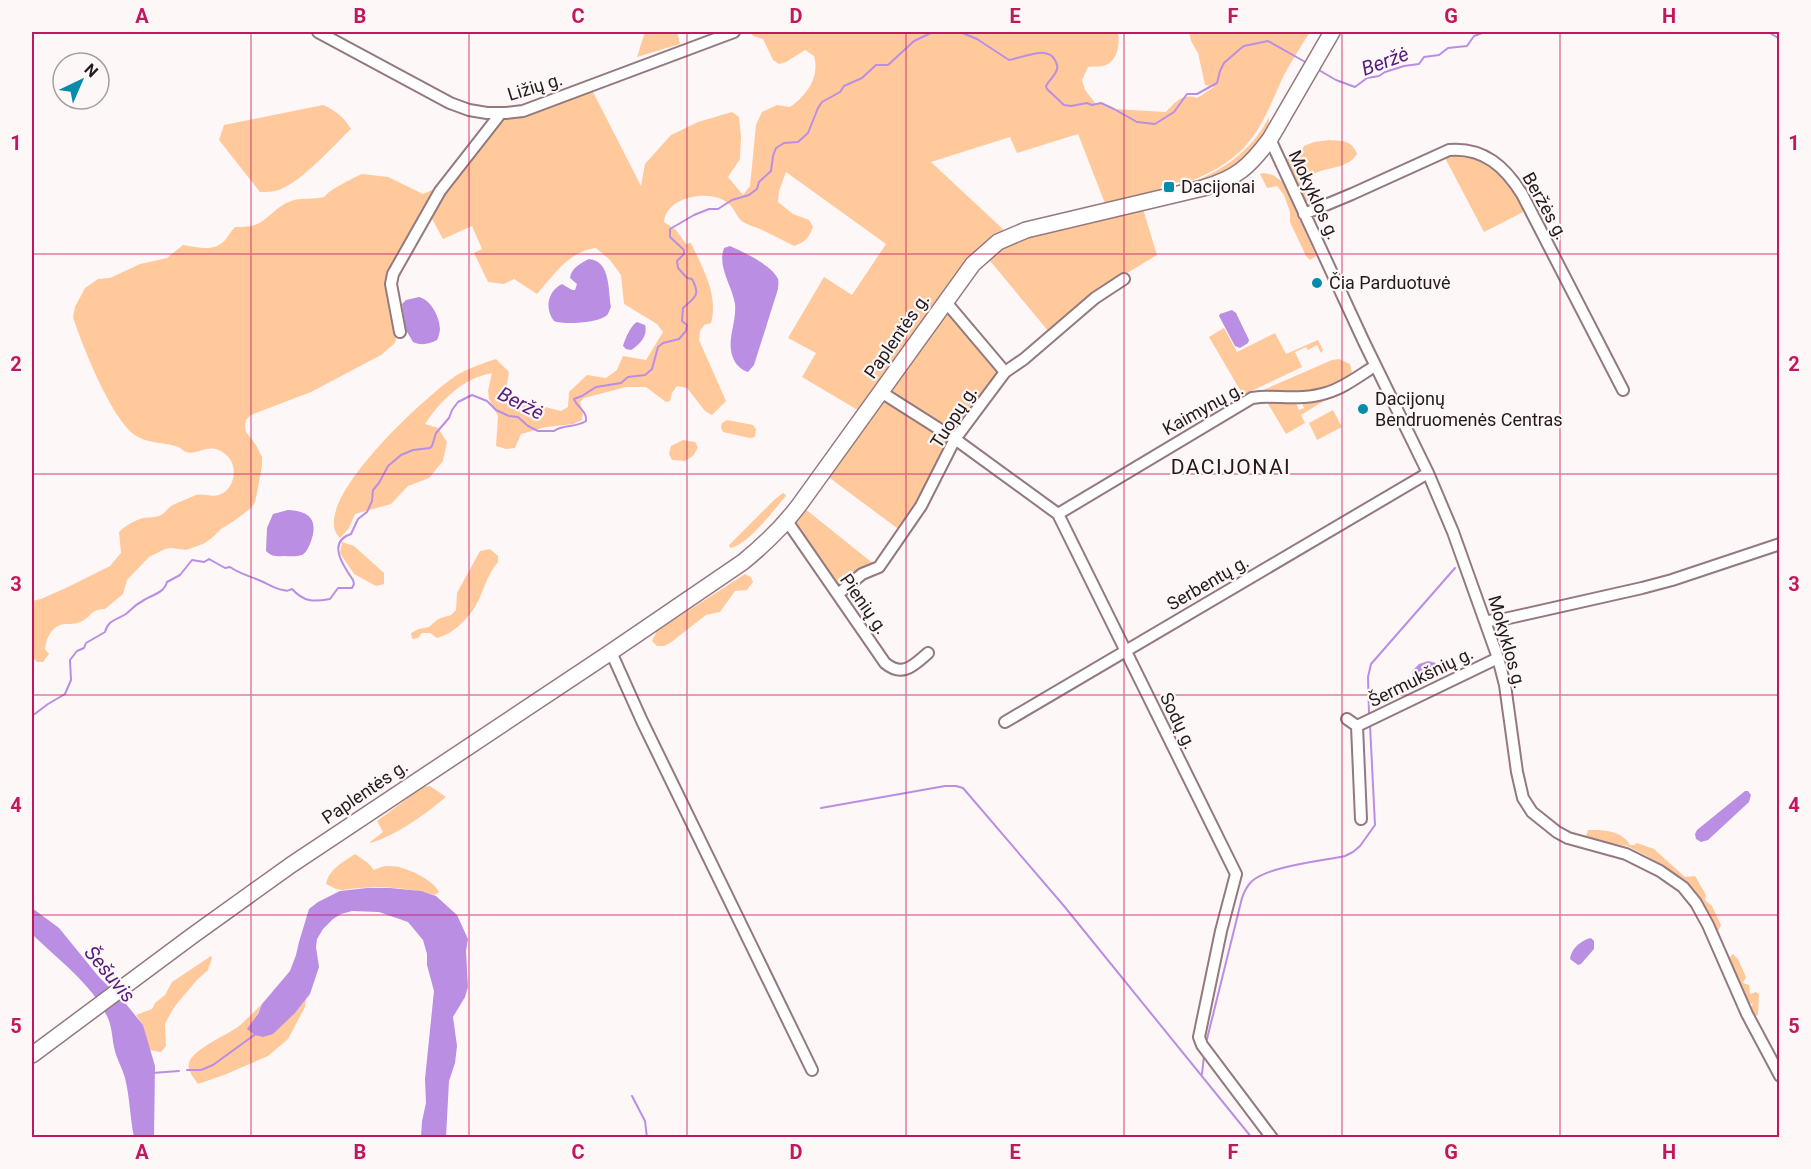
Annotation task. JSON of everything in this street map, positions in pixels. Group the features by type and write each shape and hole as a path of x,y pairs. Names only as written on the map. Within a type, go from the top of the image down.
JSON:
{"main road":[{"name":"Paplentės g.","path":"32,1055 291,865 743,562 787,521 945,301 973,264 998,242 1035,228 1224,182 1242,171 1270,139 1332,32"}],"street":[{"name":"Ližių g.","path":"318,32 450,104 469,110 501,113 524,111 734,32"},
{"path":"400,332 391,284 393,274 444,184 501,113"},
{"name":"Mokyklos g.","path":"1270,139 1428,473 1453,532 1498,658 1505,685 1520,789 1527,805 1542,821 1568,838 1634,857 1683,887 1696,903 1708,925 1747,1014 1779,1076"},
{"name":"Beržės g.","path":"1304,214 1449,150 1467,149 1485,156 1506,172 1522,194 1623,390"},
{"name":"Tuopų g.","path":"838,594 862,574 879,567 921,506 955,439 1005,372 1024,359 1095,298 1124,279"},
{"path":"945,301 1005,372"},
{"name":"Kaimynų g.","path":"1058,514 1252,398 1306,397 1325,394 1376,366"},
{"name":"Sodų g.","path":"881,392 955,439 1058,514 1236,874 1221,931 1199,1037 1202,1045 1272,1137"},
{"name":"Serbentų g.","path":"1005,722 1428,473"},
{"name":"Pienių g.","path":"787,521 885,663 899,671 912,666 928,653"},
{"path":"1486,621 1500,620 1642,588 1779,544"},
{"path":"610,652 812,1070"},
{"name":"Šermukšnių g.","path":"1357,726 1498,658"},
{"name":"Šermukšnių g.","path":"1347,719 1357,726"},
{"name":"Šermukšnių g.","path":"1357,726 1361,819"}],"shaded area":[{"path":"645,32 677,32 680,44 637,57"},
{"path":"751,32 1118,32 1119,42 1115,57 1103,66 1088,67 1082,80 1085,90 1096,104 1101,103 1114,109 1166,112 1180,99 1197,98 1214,87 1205,85 1198,53 1189,32 1290,32 1294,34 1310,32 1293,58 1253,137 1233,158 1217,169 1181,185 1179,182 1161,186 1160,191 1106,206 1078,134 1017,153 1010,137 931,162 1006,232 861,412 802,377 816,353 788,338 824,277 852,295 886,244 786,172 779,191 778,202 793,214 809,220 813,227 806,239 794,246 743,222 731,206 721,199 701,196 681,201 667,213 664,222 676,230 686,244 691,243 711,292 713,313 711,323 704,325 700,331 699,340 726,401 712,415 705,411 687,388 677,386 670,401 666,402 646,387 626,387 584,398 580,402 583,412 582,420 573,424 546,427 521,434 515,448 506,449 496,446 498,416 489,399 488,391 492,373 481,376 454,391 425,424 438,428 447,442 443,461 429,478 408,486 391,504 355,514 349,528 340,538 334,522 340,501 354,477 398,426 457,375 496,359 509,372 506,391 525,402 561,411 568,407 569,392 587,375 606,378 617,370 623,356 646,360 663,332 657,324 624,304 621,275 610,260 596,248 586,250 570,259 537,294 514,279 504,284 488,282 474,253 482,249 472,226 443,239 430,215 447,186 503,120 593,92 641,186 645,164 671,135 698,122 732,112 739,117 740,159 728,177 743,195 750,186 756,125 762,112 777,105 790,107 807,91 815,71 814,56 805,50 779,64 773,60 763,39 753,36"},
{"path":"323,105 339,114 351,129 309,170 291,184 278,190 260,192 219,140 224,125"},
{"path":"1269,117 1268,131 1242,163 1217,178 1182,186 1209,175 1233,160 1253,141"},
{"path":"1329,140 1349,144 1357,154 1346,164 1312,175 1307,182 1309,199 1307,202 1301,196 1285,159 1296,155 1304,146"},
{"path":"1463,153 1485,162 1501,174 1525,211 1484,232 1444,156"},
{"path":"362,174 388,177 423,194 432,190 435,192 389,274 396,329 394,344 381,355 311,392 251,415 246,420 246,432 262,457 262,466 255,502 251,508 203,544 186,550 165,549 149,557 127,580 123,594 105,609 96,610 80,622 60,625 54,629 49,635 45,649 49,654 43,662 37,662 32,656 32,601 68,587 110,566 121,553 119,532 127,525 143,518 161,515 171,506 196,495 220,495 231,485 234,474 229,458 219,450 186,452 173,445 143,439 128,429 100,383 73,317 75,307 85,288 98,279 110,278 140,264 167,258 183,245 206,248 216,246 226,239 235,227 255,225 291,201 324,197"},
{"path":"1260,174 1273,175 1284,183 1316,256 1310,260 1290,222 1290,212 1284,195 1277,186 1267,188"},
{"path":"1143,209 1157,255 1109,284 1049,332 986,256 1017,238"},
{"path":"730,246 764,264 778,280 778,289 754,365 748,372 738,366 734,360 731,346 735,304 722,262 724,248"},
{"path":"589,259 596,261 605,271 611,307 608,314 588,322 554,321 548,305 553,291 562,284 575,290 577,284 570,278 572,271"},
{"path":"419,297 431,305 440,325 437,340 431,343 413,342 406,330 402,304 406,300"},
{"path":"949,301 1003,365 953,434 894,395 892,390"},
{"path":"1232,310 1236,313 1249,340 1240,348 1235,346 1219,316"},
{"path":"637,322 645,325 644,336 631,350 626,349 623,346 625,340 630,329"},
{"path":"1224,328 1237,352 1275,333 1286,354 1318,340 1323,350 1321,353 1317,345 1308,350 1306,347 1295,352 1302,367 1243,395 1209,337"},
{"path":"1339,359 1350,364 1352,372 1343,380 1326,387 1308,392 1261,391 1332,360"},
{"path":"1327,399 1301,415 1305,423 1286,434 1267,402 1296,403 1299,410 1304,408 1302,403"},
{"path":"883,401 887,401 950,441 901,531 827,476"},
{"path":"1333,410 1342,427 1317,440 1309,423"},
{"path":"727,420 753,425 756,429 755,437 723,432 722,423"},
{"path":"683,440 695,442 698,447 694,455 685,461 672,460 669,454 671,446"},
{"path":"783,493 785,497 760,527 737,546 730,548 729,545"},
{"path":"804,508 875,565 839,590 792,524"},
{"path":"288,510 302,512 311,519 314,529 313,536 308,549 302,555 274,556 266,551 267,528 273,514"},
{"path":"342,542 354,546 384,573 384,584 376,586 354,574 340,553"},
{"path":"490,549 498,556 498,562 469,616 443,636 437,638 430,633 422,633 418,638 412,639 411,633 429,627 438,619 451,615 456,610 457,593 480,551"},
{"path":"745,574 751,577 753,582 747,590 735,591 720,612 706,615 664,646 657,646 652,641 657,631"},
{"path":"1428,661 1436,663 1436,674 1420,683 1413,676 1412,671 1419,664"},
{"path":"430,786 446,797 401,830 370,842 383,832 377,821 423,787"},
{"path":"1745,791 1751,795 1749,802 1708,840 1701,842 1696,839 1697,830"},
{"path":"1588,830 1612,832 1622,836 1630,845 1637,843 1654,849 1685,877 1695,876 1706,895 1705,900 1712,906 1721,925 1718,931 1715,930 1704,905 1687,881 1627,846 1586,836"},
{"path":"355,854 374,870 394,866 417,874 431,882 439,892 435,895 378,887 343,890 326,884 333,870"},
{"path":"367,888 421,891 436,896 457,915 468,939 466,951 468,987 453,1017 457,1046 455,1063 449,1081 446,1137 421,1137 426,1103 425,1079 434,991 423,940 408,922 379,912 352,911 333,919 317,939 319,967 310,994 295,1013 273,1034 263,1037 247,1029 262,1004 290,971 309,909 340,891"},
{"path":"32,908 59,928 99,977 143,1025 155,1066 154,1137 134,1137 125,1078 115,1051 107,1016 83,982 32,934"},
{"path":"1591,938 1594,941 1594,949 1578,965 1570,959 1572,952 1580,943"},
{"path":"1733,954 1738,959 1746,977 1743,983 1749,985 1750,994 1756,992 1759,994 1758,1015 1754,1017 1750,1008 1753,1004 1747,1003 1740,990 1741,985 1731,969 1729,958"},
{"path":"211,956 208,970 175,1006 165,1024 166,1046 161,1052 149,1050 143,1025 136,1015 152,1009 155,1003 165,995 172,982"},
{"path":"306,999 305,1007 288,1039 268,1056 198,1084 189,1069 191,1058 196,1053 238,1027 262,1004 254,1022 295,1013"}],"waterway":[{"name":"Beržė","path":"32,716 65,694 71,680 70,660 77,651 105,632 113,621 160,592 167,582 180,575 192,560 204,562 209,559 277,589 287,591 292,589 309,600 330,599 338,588 352,588 353,580 339,555 340,543 351,534 358,519 367,512 372,501 373,490 388,466 401,455 413,450 430,448 436,433 449,418 458,402 472,395 487,401 496,410 518,417 538,431 554,431 586,421 585,414 574,399 596,387 621,383 628,377 645,375 652,369 658,347 663,343 679,339 686,331 687,325 682,321 683,308 695,296 696,289 692,279 687,278 678,268 677,261 684,254 684,250 670,237 670,229 694,215 709,209 718,209 732,200 749,195 757,189 759,182 771,171 776,148 784,143 798,142 808,133 822,102 840,92 844,86 862,78 876,65 888,65 914,41 933,32"},
{"name":"Beržė","path":"960,32 977,39 1009,60 1040,53 1051,56 1057,68 1046,86 1064,105 1101,103 1137,122 1155,124 1174,112 1187,94 1197,94 1217,83 1224,63 1244,46 1268,41 1307,63"},
{"name":"Beržė","path":"1317,69 1336,80 1355,87 1367,78 1404,66 1419,64 1424,57 1439,55 1448,48 1467,46 1474,36 1485,32"},
{"path":"1768,32 1780,39"},
{"path":"1369,713 1368,677 1371,664 1455,568"},
{"path":"1207,1039 1242,898 1252,881 1271,871 1345,856 1360,846 1375,825 1370,725"},
{"path":"821,808 945,786 963,788 1064,906 1252,1138"},
{"path":"187,1070 201,1070 213,1065 257,1033"},
{"path":"1202,1074 1204,1056"},
{"path":"152,1073 179,1071"},
{"path":"632,1096 645,1121 647,1138"}],"place":[{"name":"Dacijonai","path":"1169,187"},
{"name":"Čia Parduotuvė","path":"1317,283"},
{"name":"Dacijonų Bendruomenės Centras","path":"1363,409"}],"district":[{"name":"DACIJONAI","path":"1231,467"}],"water label":[{"name":"Šešuvis","path":"110,974"}]}
